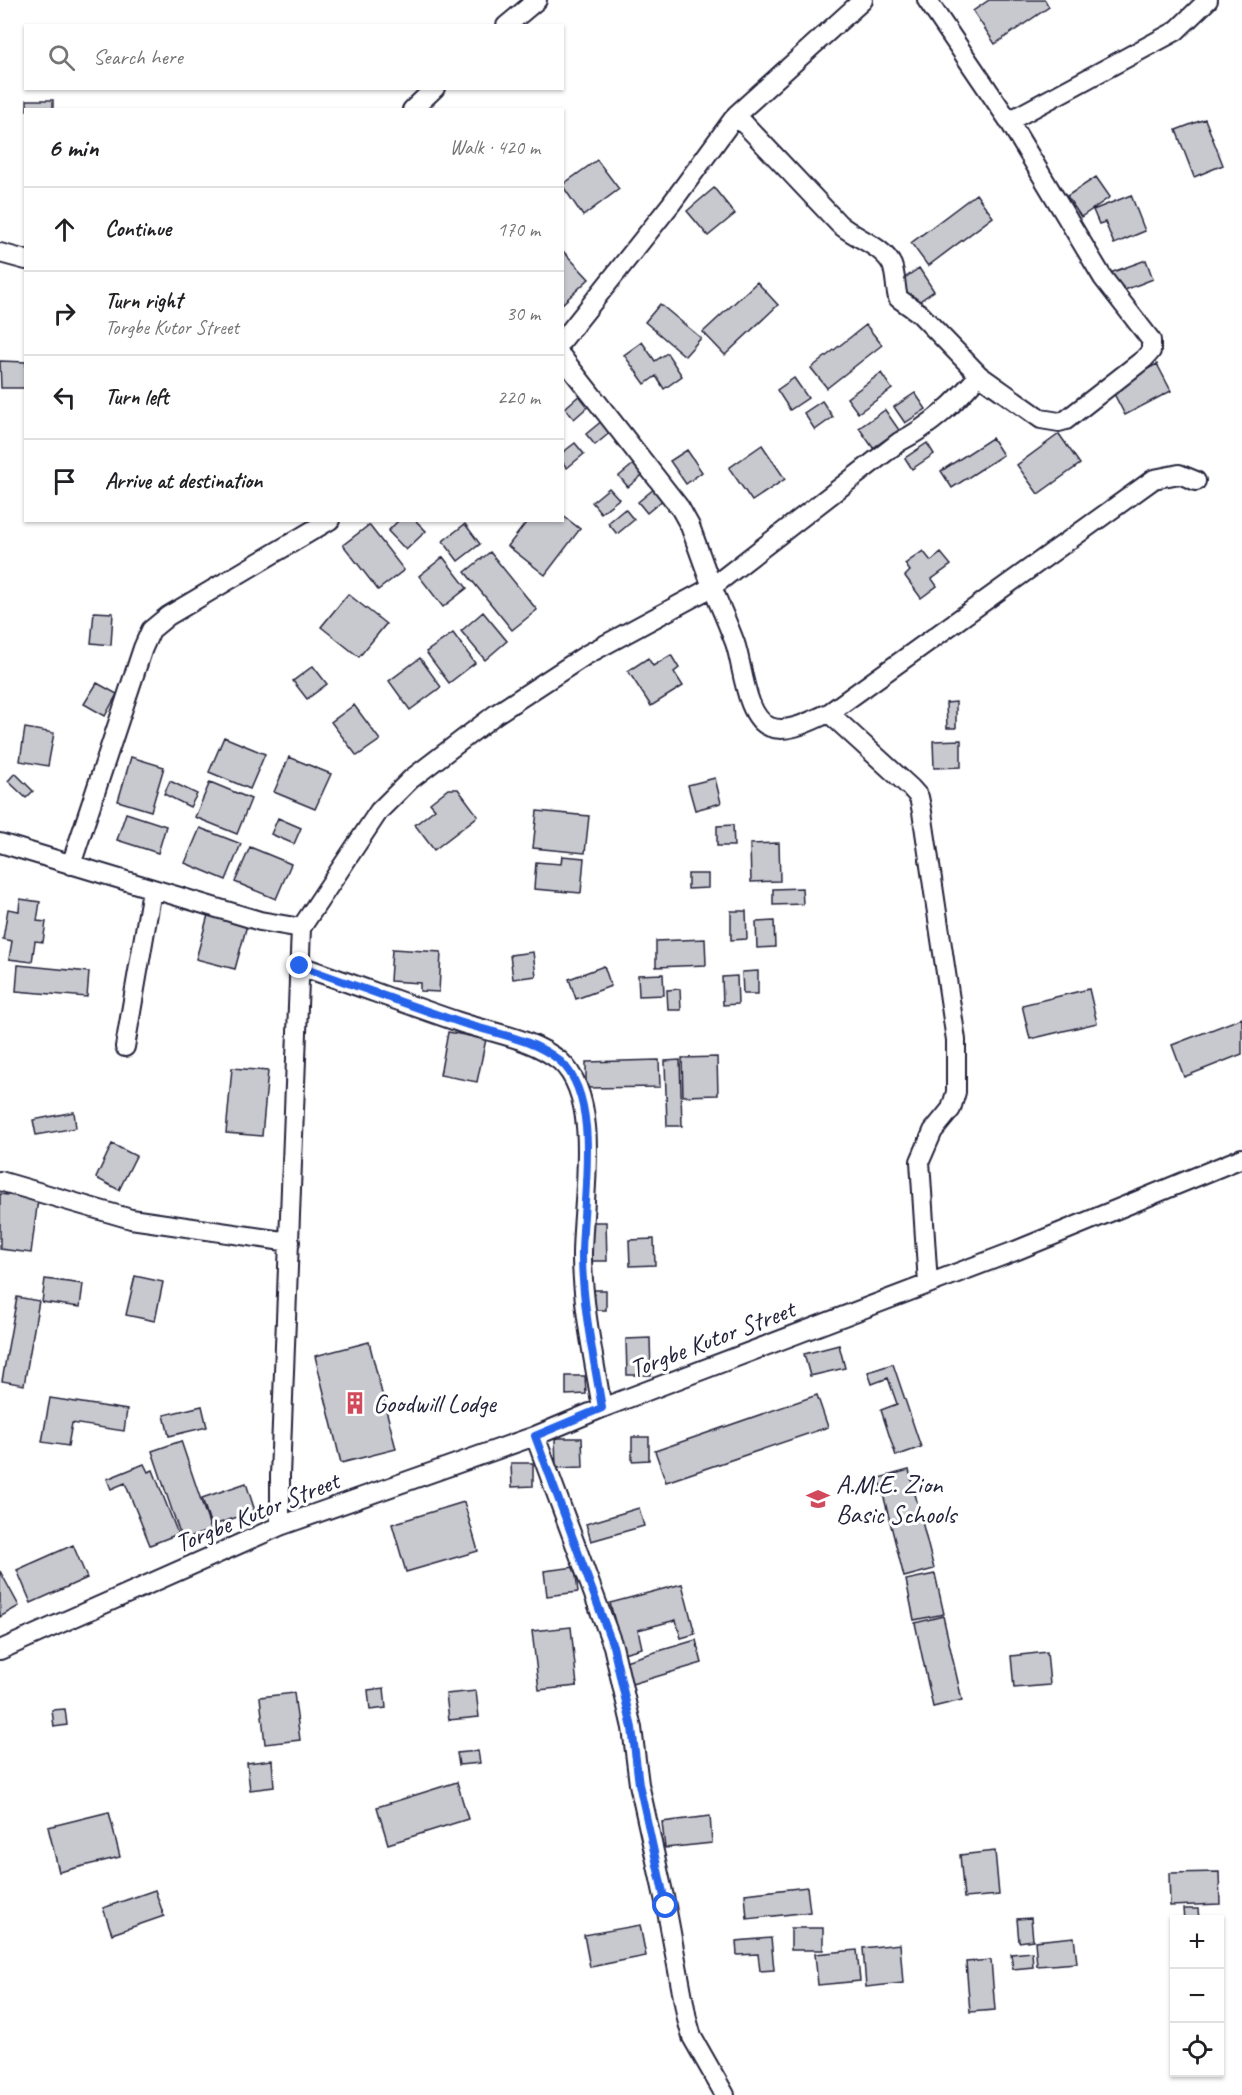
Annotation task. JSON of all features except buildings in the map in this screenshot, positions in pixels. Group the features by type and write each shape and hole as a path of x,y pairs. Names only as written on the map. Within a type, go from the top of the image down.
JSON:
{"street":[{"path":"508,24 537,0"},
{"path":"564,338 671,204 736,116 863,0"},
{"path":"736,116 839,224 853,236 884,253 892,265 898,298 919,313 979,375 1041,418 1059,422 1144,359 1153,346 1151,340 1103,278 1009,121 927,0"},
{"path":"1009,121 1176,31 1208,0"},
{"path":"414,108 433,90"},
{"path":"0,253 24,259"},
{"path":"564,360 680,508 690,526 736,645 744,684 758,717 771,727 792,728 829,713 1154,479 1179,474 1196,482"},
{"path":"280,1526 301,928 379,811 411,779 496,714 586,655 712,587 899,442 922,430 949,409 979,375"},
{"path":"71,865 143,648 152,630 168,616 301,527 322,522"},
{"path":"829,713 911,788 919,797 922,812 956,1040 957,1071 951,1109 933,1131 920,1161 928,1284"},
{"path":"0,843 260,921 301,928"},
{"path":"125,1047 152,890"},
{"path":"300,966 539,1047 561,1063 576,1081 582,1101 587,1144 582,1260 587,1316 602,1408"},
{"name":"Torgbe Kutor Street","path":"0,1650 280,1526 535,1436 602,1408 928,1284 1242,1158"},
{"path":"0,1181 131,1219 290,1242"},
{"path":"535,1436 613,1646 632,1728 639,1784 666,1906 687,2019 692,2037 725,2095"}],"place":[{"name":"Goodwill Lodge","path":"355,1403"},
{"name":"A.M.E. Zion Basic Schools","path":"818,1499"}],"route":[{"path":"300,966 539,1047 561,1063 576,1081 582,1101 587,1144 582,1260 587,1316 602,1408 535,1436 613,1646 632,1728 639,1784 666,1906"}]}
